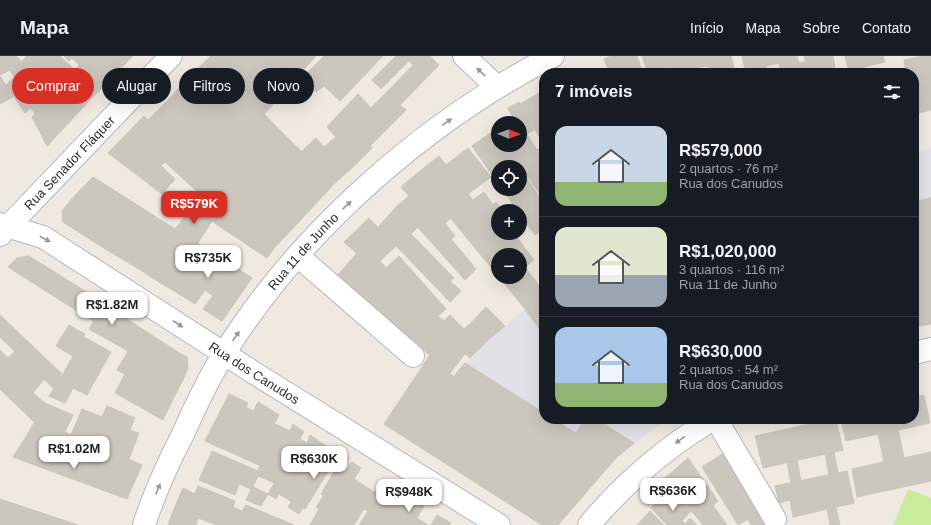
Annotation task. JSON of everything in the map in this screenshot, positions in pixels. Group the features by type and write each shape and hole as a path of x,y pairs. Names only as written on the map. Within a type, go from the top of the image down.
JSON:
{"street":[{"name":"Rua Senador Fláquer","path":"3,228 171,56"},
{"path":"464,56 497,87"},
{"name":"Rua 11 de Junho","path":"144,525 168,465 224,354 261,302 298,256 345,206 392,164 442,125 497,87 553,56"},
{"name":"Rua dos Canudos","path":"3,228 43,237 224,354 499,525"},
{"path":"298,256 413,356"},
{"path":"919,352 931,350"},
{"path":"589,525 629,481 656,457 706,424"},
{"path":"719,424 775,519"}],"shaded area":[{"path":"931,148 931,324 919,326 919,151"},
{"path":"539,297 539,424 660,424 616,458 558,525 542,525 384,424 430,355 454,376 488,340"}],"green space":[{"path":"908,489 931,498 931,525 893,525"}],"building":[{"path":"0,56 3,56 10,70 0,75"},
{"path":"3,56 16,56 29,68 12,68 12,73"},
{"path":"27,56 41,56 53,68 29,68 22,61"},
{"path":"41,56 60,56 73,68 53,68"},
{"path":"64,56 84,56 102,73 102,88 98,92 94,88 94,68 77,68 79,65 72,58 69,61"},
{"path":"84,56 106,56 119,68 102,68 102,73"},
{"path":"106,56 133,56 121,68 119,68"},
{"path":"211,56 316,56 305,68 253,68 253,97 245,89 245,68 223,68"},
{"path":"211,56 223,68 198,68"},
{"path":"324,56 383,56 340,101 324,86 316,92 314,90 314,68 312,68"},
{"path":"396,56 422,56 413,65 409,61 381,89 372,80"},
{"path":"422,56 430,56 439,65 400,105 406,110 370,146 340,113 358,94 371,108"},
{"path":"611,56 637,56 641,68 608,68 604,59"},
{"path":"642,56 669,56 673,68 646,68"},
{"path":"669,56 704,56 707,66 699,68 673,68"},
{"path":"704,56 731,56 734,68 708,68"},
{"path":"742,56 764,56 767,68 745,68"},
{"path":"764,56 797,56 799,63 805,62 807,68 780,68 779,63 766,66"},
{"path":"804,56 833,56 835,67 807,68"},
{"path":"845,56 883,56 885,62 864,68 848,68"},
{"path":"923,56 931,56 931,91"},
{"path":"923,56 931,91 931,110 919,113 919,68 905,68 904,60"},
{"path":"0,76 12,98 0,104"},
{"path":"12,79 12,94 6,85"},
{"path":"94,88 98,92 94,96"},
{"path":"179,88 179,104 218,104 254,138 234,160 171,99 171,97"},
{"path":"245,89 253,97 253,104 260,104 267,111 247,131 218,104 245,104"},
{"path":"539,93 539,136 520,104"},
{"path":"171,99 234,160 214,182 148,120 164,104 171,104"},
{"path":"519,102 526,116 513,116 507,108"},
{"path":"19,104 66,104 77,114 47,146 32,117 35,114 31,108 25,113"},
{"path":"67,104 86,104 77,114"},
{"path":"260,104 273,104 267,111"},
{"path":"340,113 372,148 353,167 330,142 336,137 327,127"},
{"path":"264,114 334,184 297,224 226,169 254,138 247,131"},
{"path":"144,116 214,182 202,196 165,162 161,166 175,179 162,194 108,153"},
{"path":"527,117 534,130 527,134"},
{"path":"491,133 491,152 512,152 517,160 491,160 491,174 472,146"},
{"path":"527,134 537,150 539,149 539,193 527,175 527,160 517,160 512,152 527,152"},
{"path":"316,138 324,147 330,142 353,167 334,184 302,151"},
{"path":"468,148 491,177 468,194 446,165"},
{"path":"439,156 491,224 491,240 503,240 510,248 491,248 491,267 415,175"},
{"path":"226,169 297,224 276,246 205,193"},
{"path":"415,175 450,219 445,223 455,236 451,239 476,269 465,280 398,205 409,196 401,187"},
{"path":"93,177 175,229 159,246 76,194"},
{"path":"527,178 539,196 539,232 535,235 527,224 527,204 513,204 507,196 527,196"},
{"path":"484,192 492,204 491,204 491,223 473,200"},
{"path":"205,193 276,246 267,258 192,208"},
{"path":"76,194 125,224 107,250 63,222 62,211"},
{"path":"931,198 931,324 919,326 919,201"},
{"path":"398,205 418,227 411,234 454,278 450,281 461,291 450,302 378,227"},
{"path":"192,208 212,221 198,243 175,229"},
{"path":"369,218 396,246 380,261 386,268 399,256 446,309 438,316 444,321 450,315 464,329 471,323 488,340 470,358 344,242"},
{"path":"125,224 159,246 139,269 107,250"},
{"path":"175,229 193,240 159,282 139,269"},
{"path":"193,240 212,253 179,294 159,282"},
{"path":"503,240 519,240 525,248 510,248"},
{"path":"527,251 534,260 527,265"},
{"path":"212,253 235,267 213,296 205,290 195,304 179,294"},
{"path":"356,254 465,354 450,373 338,275"},
{"path":"29,256 104,303 93,321 8,267 17,258"},
{"path":"235,267 252,278 222,321 203,309"},
{"path":"527,270 539,286 539,296 525,309 505,284 527,284"},
{"path":"539,297 539,328 525,309"},
{"path":"104,303 136,325 121,347 89,329"},
{"path":"486,307 505,326 488,340 471,323"},
{"path":"0,315 62,374 54,389 0,337"},
{"path":"69,325 85,334 73,356 56,346"},
{"path":"136,325 181,354 170,375 121,347"},
{"path":"84,337 111,352 87,395 59,381"},
{"path":"0,350 8,358 15,351 44,379 33,393 45,403 34,422 0,389"},
{"path":"128,351 182,382 172,401 117,370"},
{"path":"181,354 187,357 188,368 182,382 170,375"},
{"path":"430,355 454,377 450,381 464,390 426,451 384,424"},
{"path":"465,363 539,410 539,424 561,424 616,458 558,525 542,525 426,451 464,390 450,381"},
{"path":"125,374 172,401 163,420 115,393"},
{"path":"59,381 73,388 65,403 49,396"},
{"path":"229,394 248,403 246,407 253,411 232,453 205,441"},
{"path":"924,395 930,423 898,430 904,458 931,452 931,481 857,497 852,469 884,462 878,434 846,441 842,424 919,424 919,396"},
{"path":"258,402 279,415 252,462 232,453"},
{"path":"45,403 73,415 65,432 36,420"},
{"path":"107,406 135,418 130,430 139,433 129,459 71,435 82,409 102,417"},
{"path":"36,420 142,465 134,483 25,438"},
{"path":"275,424 290,431 293,424 304,432 279,474 252,462"},
{"path":"582,424 604,424 634,443 616,458 576,433"},
{"path":"809,424 837,424 843,450 763,468 755,436"},
{"path":"310,435 326,446 292,502 279,494 276,499 268,494 300,439 307,443"},
{"path":"25,438 42,445 39,450 76,465 79,460 134,483 127,499 13,457"},
{"path":"326,446 339,454 305,509 303,508 299,514 288,507"},
{"path":"212,451 258,471 260,465 279,474 275,483 258,476 253,487 268,494 261,506 246,500 251,489 239,484 235,495 199,480"},
{"path":"834,452 838,473 829,475 825,454"},
{"path":"724,453 767,525 751,525 748,519 738,525 702,467"},
{"path":"688,458 718,501 713,505 727,525 703,525 665,478"},
{"path":"797,460 801,481 791,483 787,462"},
{"path":"352,462 361,468 325,525 310,525 319,509 316,507 324,495 321,494 336,468 345,472"},
{"path":"847,471 854,503 793,517 790,500 779,503 775,486"},
{"path":"354,479 374,492 354,525 325,525"},
{"path":"382,481 395,489 373,525 359,525 368,511 364,509"},
{"path":"198,486 235,501 233,507 242,511 246,505 294,525 217,525 187,514"},
{"path":"183,488 195,494 187,514 174,509"},
{"path":"395,489 410,498 393,525 373,525"},
{"path":"676,496 691,511 682,521 685,524 690,518 697,525 667,525 651,508 663,497 669,503"},
{"path":"410,498 424,506 413,525 393,525"},
{"path":"0,499 78,525 0,525"},
{"path":"836,507 840,525 830,525 827,509"},
{"path":"174,509 198,518 196,525 168,525"},
{"path":"650,511 664,525 637,525"},
{"path":"437,515 451,523 449,525 431,525"},
{"path":"417,518 428,525 413,525"}]}
